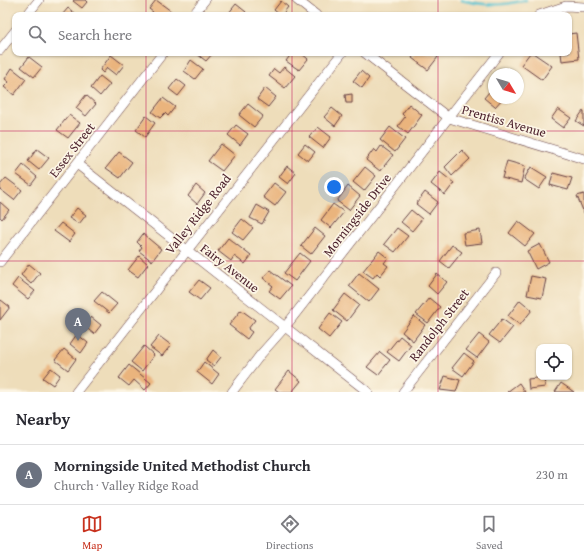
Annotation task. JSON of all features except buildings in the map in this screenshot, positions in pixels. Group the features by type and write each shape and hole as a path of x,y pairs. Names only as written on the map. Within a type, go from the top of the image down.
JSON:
{"street":[{"path":"29,12 39,0"},
{"path":"195,12 205,0"},
{"path":"297,0 312,12"},
{"path":"548,12 566,6 584,7"},
{"path":"0,50 12,35"},
{"name":"Essex Street","path":"0,262 161,56"},
{"name":"Valley Ridge Road","path":"76,392 340,56"},
{"name":"Prentiss Avenue","path":"369,56 450,118 584,159"},
{"name":"Morningside Drive","path":"232,392 261,354 285,328 450,118 497,56"},
{"name":"Fairy Avenue","path":"77,164 368,392"},
{"name":"Randolph Street","path":"403,392 496,273"}],"waterway":[{"path":"461,0 494,4 526,0"}],"place":[{"name":"Morningside United Methodist Church","path":"78,341"}]}
